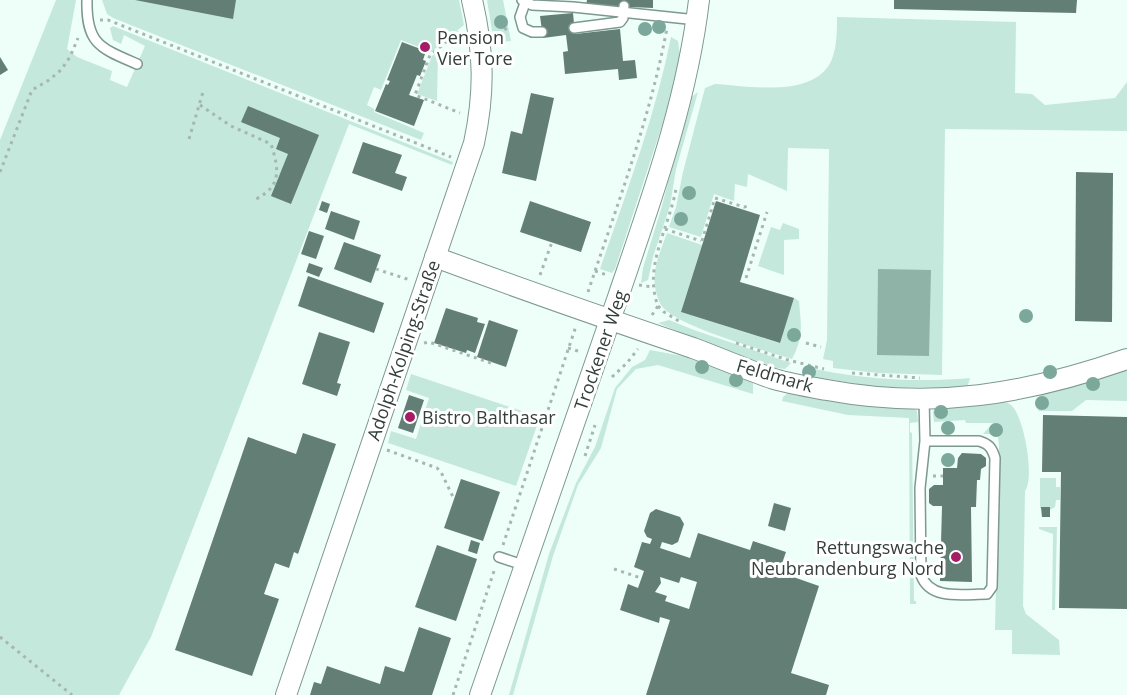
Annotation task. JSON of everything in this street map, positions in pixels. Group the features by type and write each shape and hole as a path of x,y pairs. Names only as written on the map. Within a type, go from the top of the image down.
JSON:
{"street":[{"name":"Adolph-Kolping-Straße","path":"286,695 468,163 479,117 483,78 472,0"},
{"name":"Trockener Weg","path":"480,695 523,565 610,321 672,131 681,99 699,0"},
{"name":"Feldmark","path":"435,257 774,379 858,395 924,399 1000,393 1032,387 1127,359"}],"lane":[{"path":"87,0 86,19 91,36 109,52 137,64"},
{"path":"542,32 532,32 523,28 520,17 523,1 532,5 553,3 624,9 669,18 697,20"},
{"path":"574,28 620,22 624,18 624,9"},
{"path":"924,399 925,441 920,488 921,575 929,590 938,594 987,594 992,587 994,458 992,449 979,441 925,441"},
{"path":"499,557 523,565"}],"path":[{"path":"453,695 646,118 660,69 669,18"},
{"path":"0,172 32,90 61,70 70,57 86,19 108,20 468,163"},
{"path":"477,24 467,26 433,52 414,95 463,114 479,117"},
{"path":"491,38 509,27"},
{"path":"189,139 203,92"},
{"path":"200,105 231,126 271,144 278,166 276,177 268,192 256,199"},
{"path":"432,150 435,143"},
{"path":"665,229 702,241 715,198 744,207 750,206"},
{"path":"746,278 767,212"},
{"path":"534,294 552,242"},
{"path":"376,269 426,286"},
{"path":"595,271 608,275"},
{"path":"642,286 652,287"},
{"path":"658,306 672,318 687,325"},
{"path":"408,338 422,343 429,342 491,363"},
{"path":"736,343 832,371"},
{"path":"806,344 821,347"},
{"path":"568,348 581,352"},
{"path":"615,362 621,368"},
{"path":"842,372 920,378"},
{"path":"372,444 432,466 441,472 454,499"},
{"path":"409,463 411,458"},
{"path":"614,569 641,578"},
{"path":"0,637 72,695"}],"shaded area":[{"path":"56,0 76,0 67,49 77,57 112,71 110,80 127,87 145,46 124,35 121,44 113,40 110,28 113,26 453,162 452,165 349,124 151,637 119,695 0,695 0,140"},
{"path":"102,0 459,0 464,25 431,52 401,40 381,90 374,87 367,105 374,109 374,112 424,133 421,140 113,18 107,14"},
{"path":"487,0 503,0 511,41 494,43"},
{"path":"837,17 1016,22 1015,93 1032,94 1045,105 1115,98 1127,82 1127,131 945,129 942,375 878,373 833,368 833,361 823,359 827,340 829,149 788,148 787,191 748,174 747,187 735,184 734,201 714,194 701,237 669,227 705,88 715,84 762,88 780,87 812,80 824,72 832,59 836,44"},
{"path":"671,37 678,41 680,55 671,98 612,273 600,269 648,126"},
{"path":"438,51 437,101 417,94 432,56"},
{"path":"698,92 676,169 670,206 648,280 641,283 643,268 662,206 689,99"},
{"path":"783,223 799,229 799,239 784,240 784,275 758,266 771,227 780,230"},
{"path":"667,233 702,245 681,312 779,343 794,298 799,301 800,337 792,359 702,329 670,313 661,305 654,280"},
{"path":"878,269 931,270 929,356 877,355"},
{"path":"669,320 791,363 785,369 777,368 697,340 658,323"},
{"path":"650,350 688,357 748,378 753,383 753,394 658,365 636,369 617,389 601,448 578,485 553,556 513,695 509,695 549,554 576,483 595,447 615,388 632,367 645,360"},
{"path":"805,367 888,379 970,378 967,388 876,387 808,376"},
{"path":"1127,369 1127,401 1086,400 1072,411 1039,411 1036,407 1041,395"},
{"path":"411,374 540,417 516,486 388,443 391,431 416,439 429,398 406,390"},
{"path":"789,392 911,407 917,411 918,422 910,423 914,601 916,604 910,604 909,418 848,415 782,401"},
{"path":"1002,402 1010,404 1016,411 1027,447 1029,473 1025,491 1023,606 1026,614 1059,640 1060,655 1012,654 1012,630 995,630 999,446 998,437 995,434 983,434 993,423 966,423 965,420 934,422 935,408"},
{"path":"1040,478 1056,478 1056,487 1060,487 1060,500 1056,500 1055,507 1050,510 1050,507 1042,507 1041,510 1040,507"},
{"path":"1039,527 1057,527 1055,610 1052,610 1053,534"}],"building":[{"path":"135,0 236,0 233,19"},
{"path":"587,0 653,0 653,8 586,5"},
{"path":"894,0 1077,0 1076,13 894,9"},
{"path":"573,13 575,34 620,29 623,61 635,60 637,78 619,80 618,69 565,74 563,52 568,51 566,35 543,38 540,16"},
{"path":"402,42 426,51 423,60 426,61 409,95 424,100 414,126 375,111 386,84 388,85 390,81 387,80"},
{"path":"0,57 8,70 0,75"},
{"path":"531,93 554,98 536,181 502,173 511,131 522,134"},
{"path":"248,106 319,135 291,204 271,196 288,154 276,149 280,138 241,122"},
{"path":"363,142 402,155 395,173 407,177 402,191 352,173"},
{"path":"1076,172 1113,173 1112,322 1075,321"},
{"path":"322,201 330,204 327,213 319,210"},
{"path":"530,201 591,222 581,252 520,232"},
{"path":"716,201 760,215 740,282 794,298 780,343 681,312"},
{"path":"331,211 360,221 354,240 325,229"},
{"path":"309,231 324,236 316,259 301,254"},
{"path":"344,242 381,255 371,283 334,269"},
{"path":"309,263 323,268 319,277 306,272"},
{"path":"308,276 384,303 374,333 298,306"},
{"path":"446,308 478,318 477,322 485,324 475,353 467,350 466,353 434,343"},
{"path":"489,320 518,330 506,367 477,357"},
{"path":"319,332 350,342 337,383 341,384 337,396 302,384"},
{"name":"Bistro Balthasar","path":"409,395 424,400 413,433 398,428"},
{"path":"1043,415 1127,417 1127,609 1059,608 1061,472 1042,472"},
{"path":"303,433 336,444 298,554 294,552 289,568 275,563 264,594 279,599 252,676 175,650 248,437 296,454"},
{"path":"962,453 981,454 986,458 986,466 981,469 980,480 977,480 976,507 971,507 972,582 940,581 942,506 933,506 929,503 929,489 934,485 943,485 943,468 957,468 958,458"},
{"path":"461,479 500,492 483,541 444,528"},
{"path":"774,503 791,508 785,531 768,526"},
{"path":"1041,507 1050,507 1050,517 1042,517"},
{"path":"656,509 680,517 684,524 678,542 672,545 662,542 660,548 690,558 698,533 750,550 753,541 786,552 779,572 819,586 791,673 829,685 826,695 646,695 670,620 660,617 659,623 620,610 628,584 638,588 644,571 634,567 642,542 650,544 652,539 647,537 644,531 650,513","holes":["660,577 679,583 681,577 697,582 689,609 665,601 667,596 655,592 661,583"]},
{"path":"471,540 480,543 477,554 468,551"},
{"path":"437,545 477,559 456,621 415,607"},
{"path":"419,627 451,638 432,695 310,695 314,682 321,684 327,666 380,684 385,666 404,672"}],"place":[{"name":"Pension Vier Tore","path":"425,47"},
{"name":"Bistro Balthasar","path":"410,417"},
{"name":"Rettungswache Neubrandenburg Nord","path":"956,557"}]}
